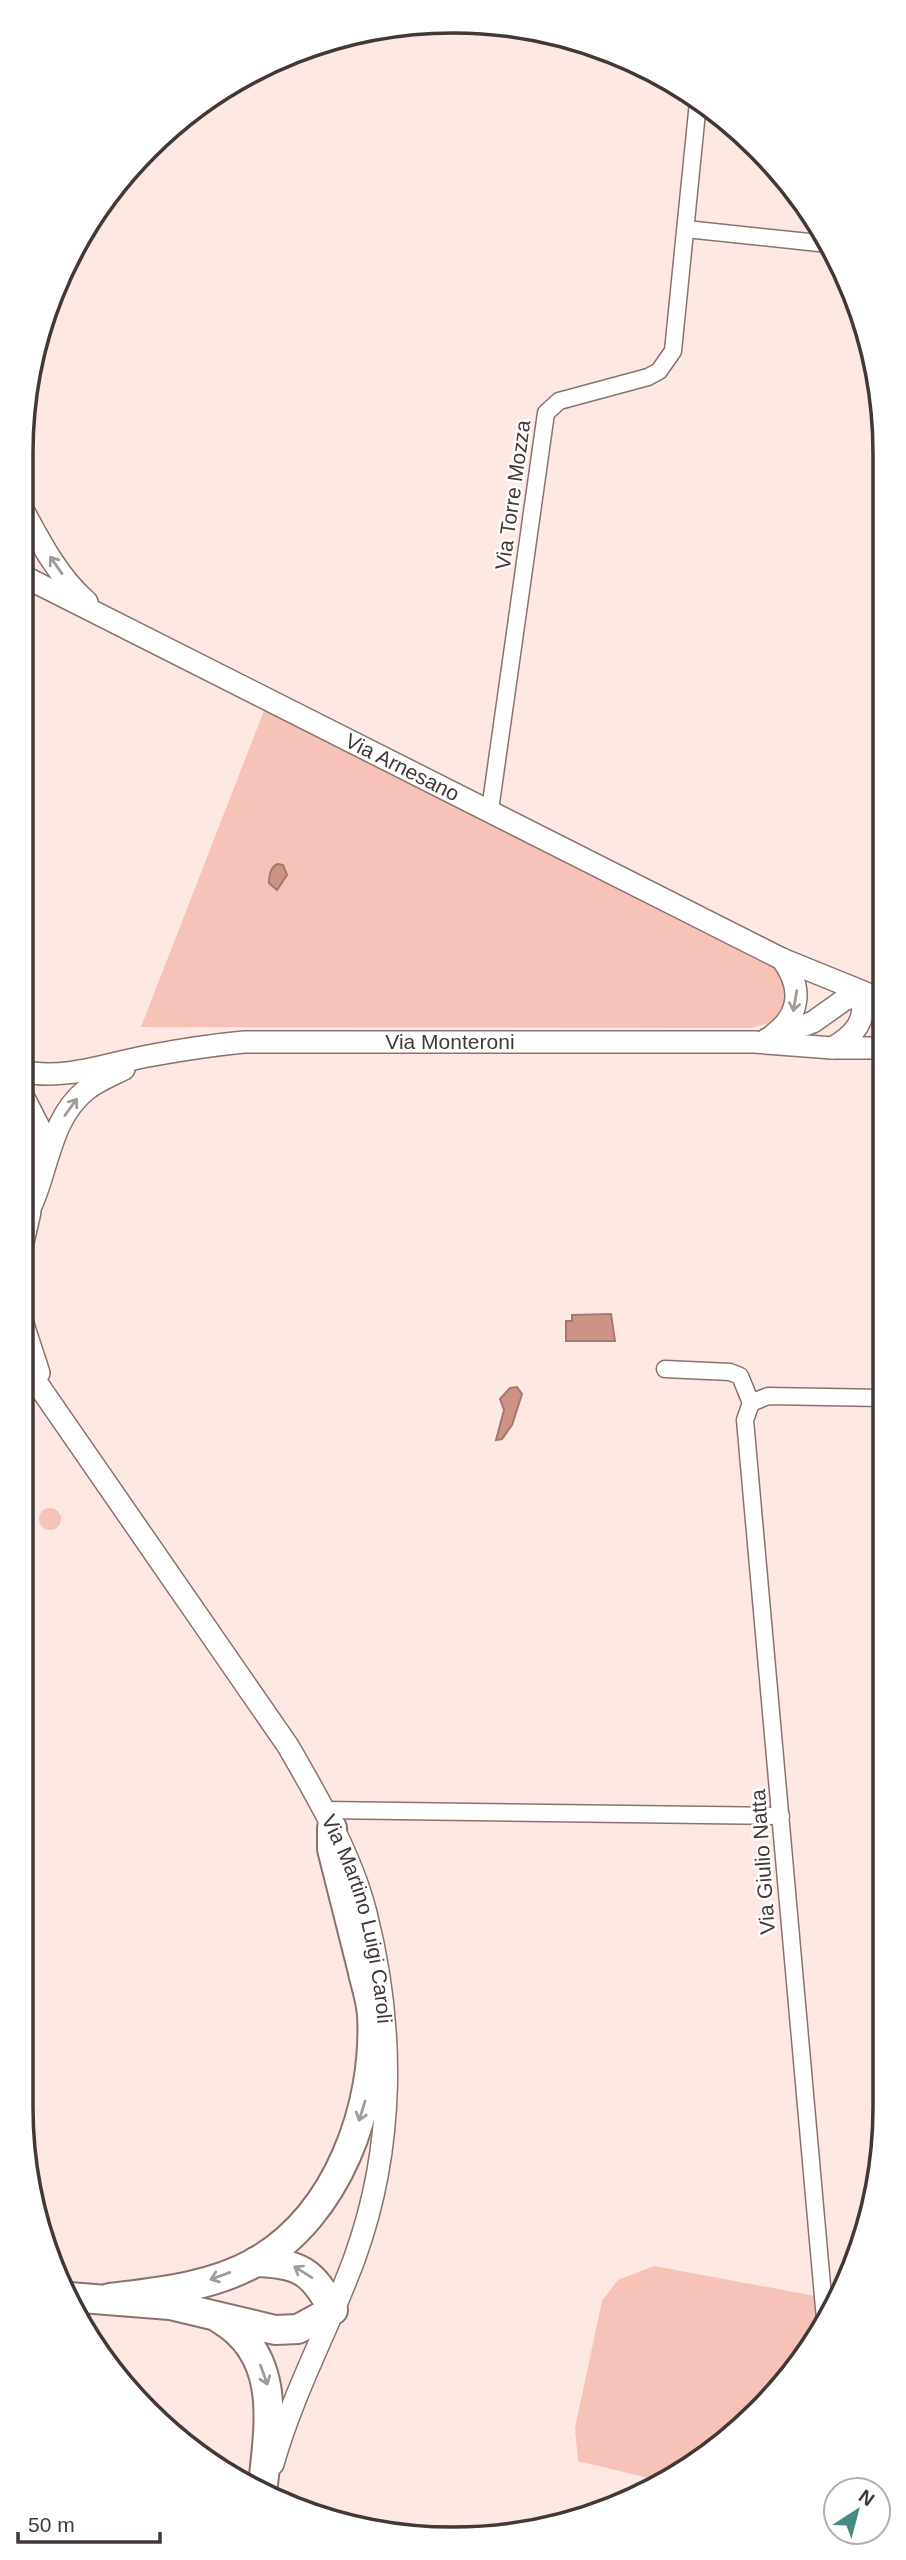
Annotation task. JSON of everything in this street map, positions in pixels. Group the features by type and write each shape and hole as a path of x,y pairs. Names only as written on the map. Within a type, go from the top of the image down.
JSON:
{"highway":[{"path":"110,2298 162,2291 214,2279 255,2263 288,2236 318,2204 340,2169 367,2093 372,2057 372,2012 332,1849 328,1819"},
{"path":"79,2297 110,2298 202,2310 275,2330 298,2329 333,2310 322,2288 296,2266 255,2263"},
{"path":"202,2310 237,2332 259,2361 268,2384 269,2417 264,2482"}],"main road":[{"path":"33,525 75,591 102,615"},
{"name":"Via Arnesano","path":"33,581 782,959"},
{"path":"782,959 873,997"},
{"path":"762,1040 796,1010 798,991 793,974 782,959"},
{"path":"832,1048 848,1039 860,1024 864,1006 862,993"},
{"name":"Via Monteroni","path":"762,1040 813,1022 844,1000 862,993"},
{"name":"Via Monteroni","path":"33,1072 54,1074 148,1056 244,1042 762,1040 832,1048 873,1048"},
{"name":"Via Monteroni","path":"33,1197 58,1129 74,1102 87,1089 148,1056"},
{"name":"Via Monteroni","path":"33,1115 44,1146 43,1169"},
{"name":"Via Martino Luigi Caroli","path":"33,1359 55,1406"},
{"name":"Via Martino Luigi Caroli","path":"33,1376 288,1746 328,1819 366,1912 385,2015 387,2071 385,2128 374,2192 355,2257 278,2446 267,2483"}],"street":[{"name":"Via Torre Mozza","path":"490,810 546,413 559,401 638,381 659,371 673,351 697,112"},
{"path":"686,229 817,243"},
{"path":"666,1368 730,1372 740,1376 751,1403 768,1396 873,1398"},
{"name":"Via Giulio Natta","path":"751,1403 745,1420 824,2304"},
{"path":"328,1819 781,1816"}],"shaded area":[{"path":"265,708 777,967 791,996 776,1021 751,1028 141,1027"},
{"path":"278,864 283,865 287,875 277,890 269,880 272,869"},
{"path":"611,1314 615,1341 566,1341 566,1321 572,1321 572,1315"},
{"path":"517,1387 522,1394 512,1425 502,1439 496,1440 504,1410 500,1399 510,1388"},
{"path":"50,1508 58,1511 61,1519 58,1527 50,1530 42,1527 39,1519 42,1511"},
{"path":"654,2266 815,2296 817,2316 786,2363 750,2404 709,2440 649,2478 578,2461 575,2428 602,2301 618,2280"}]}
